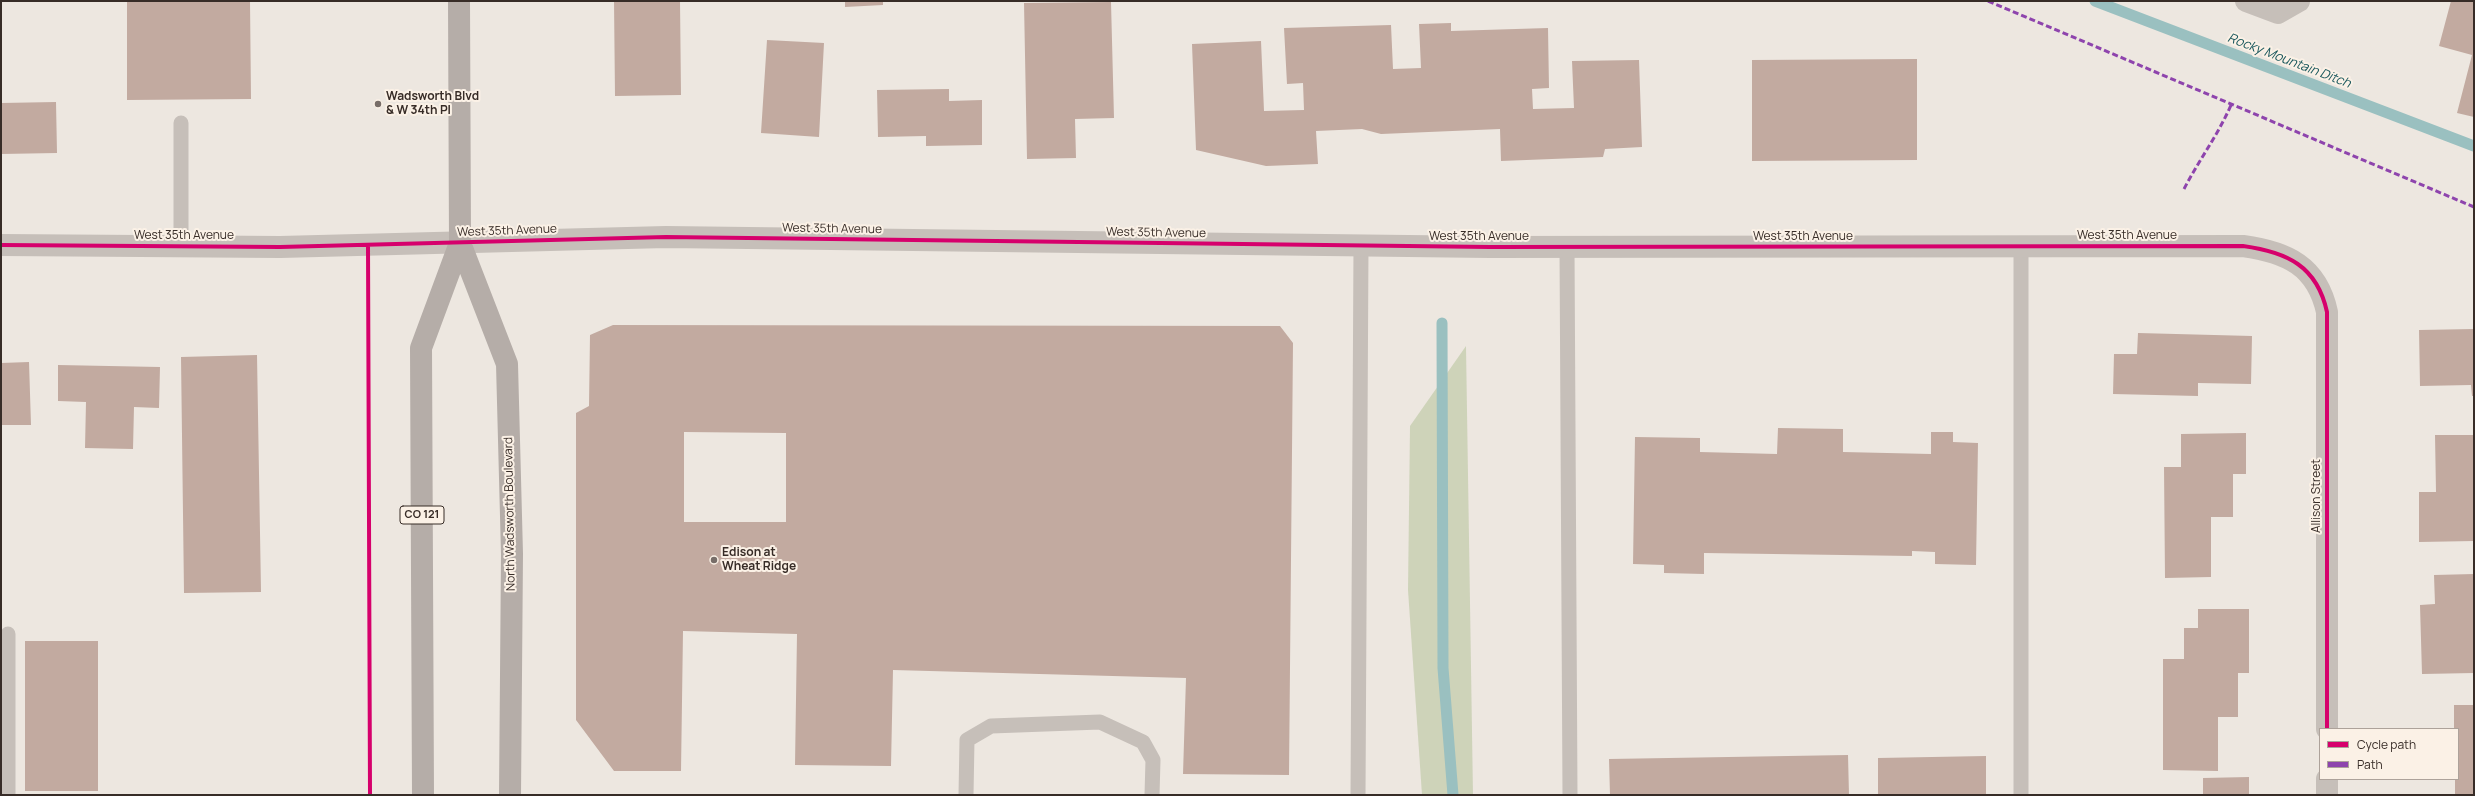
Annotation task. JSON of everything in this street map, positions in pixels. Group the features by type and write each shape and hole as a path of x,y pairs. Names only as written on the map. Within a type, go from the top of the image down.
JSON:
{"main road":[{"name":"North Wadsworth Boulevard","path":"423,795 421,348 460,243 459,1"},
{"name":"North Wadsworth Boulevard","path":"460,243 507,364 512,554 510,795"}],"street":[{"path":"2246,1 2278,14 2299,1"},
{"name":"West 35th Avenue","path":"1,245 280,247 666,237 1567,248 2244,246 2275,252 2289,258 2304,269"},
{"name":"Allison Street","path":"2304,269 2315,280 2323,294 2327,312 2327,728"},
{"path":"2327,780 2327,795"}],"lane":[{"path":"181,123 182,246"},
{"path":"1358,795 1361,246"},
{"path":"2021,246 2021,795"},
{"path":"1567,248 1570,795"},
{"path":"8,634 8,795"},
{"path":"966,795 967,740 991,726 1100,722 1143,742 1153,760 1152,795"}],"green space":[{"path":"1466,346 1473,795 1422,795 1408,590 1410,426"}],"building":[{"path":"127,1 250,1 251,99 127,100"},
{"path":"614,1 680,1 681,95 615,96"},
{"path":"845,1 883,1 883,5 845,7"},
{"path":"2451,1 2474,1 2474,117 2457,113 2472,55 2439,46"},
{"path":"1111,2 1114,118 1075,119 1076,158 1027,159 1024,3"},
{"path":"1451,23 1451,31 1548,28 1549,88 1532,89 1533,109 1574,108 1572,61 1639,60 1642,147 1605,149 1603,157 1501,161 1500,129 1381,134 1362,129 1316,131 1318,164 1266,166 1196,150 1192,44 1261,41 1264,111 1304,110 1303,83 1287,84 1284,28 1391,25 1393,69 1421,68 1419,24"},
{"path":"767,40 824,43 819,137 761,133"},
{"path":"1917,59 1917,160 1752,161 1752,60"},
{"path":"949,89 949,101 982,100 982,145 926,146 926,136 878,137 877,90"},
{"path":"56,102 57,153 1,154 1,103"},
{"name":"Edison at Wheat Ridge","path":"613,325 1280,326 1293,343 1289,775 1183,774 1186,678 893,670 891,766 795,765 797,634 683,631 681,771 614,771 576,720 576,413 589,406 590,335","holes":["684,432 786,433 786,522 684,522"]},
{"path":"2474,329 2474,396 2472,396 2471,385 2420,386 2419,330"},
{"path":"2138,333 2252,336 2251,384 2198,383 2198,396 2113,394 2114,354 2137,354"},
{"path":"257,355 261,592 184,593 181,357"},
{"path":"29,362 31,425 1,425 1,363"},
{"path":"58,365 160,367 159,408 134,407 133,449 85,448 86,402 58,401"},
{"path":"1778,428 1843,429 1843,452 1931,454 1931,432 1953,432 1953,442 1978,443 1976,565 1935,564 1935,552 1912,551 1912,556 1704,553 1704,574 1664,573 1664,565 1633,564 1635,437 1700,438 1700,452 1777,454"},
{"path":"2246,433 2246,474 2233,474 2233,517 2211,517 2211,577 2165,578 2164,467 2181,467 2181,434"},
{"path":"2435,435 2474,435 2474,541 2419,542 2419,492 2436,492"},
{"path":"2474,574 2474,673 2422,674 2420,605 2435,604 2434,575"},
{"path":"2198,609 2249,609 2249,673 2238,673 2238,717 2218,717 2218,771 2163,770 2163,659 2184,659 2184,628 2198,628"},
{"path":"25,641 98,641 98,791 25,791"},
{"path":"2454,705 2474,705 2474,794 2455,794 2455,780 2459,780 2459,728 2454,728"},
{"path":"1848,755 1849,795 1610,795 1609,759"},
{"path":"1986,756 1986,795 1878,795 1878,758"},
{"path":"2249,777 2249,795 2203,795 2203,778"}],"waterway":[{"name":"Rocky Mountain Ditch","path":"2095,1 2474,146"},
{"path":"1442,323 1443,668 1453,795"}],"marked path":[{"path":"1988,1 2474,207"},
{"path":"2184,189 2231,105"}],"cycle path":[{"path":"1,245 280,247 666,237 1490,247 2243,246 2259,249 2286,257 2308,272 2316,283 2327,312 2327,728"},
{"path":"368,245 370,795"}],"place":[{"name":"Wadsworth Blvd & W 34th Pl","path":"378,104"},
{"name":"Edison at Wheat Ridge","path":"714,560"}]}
